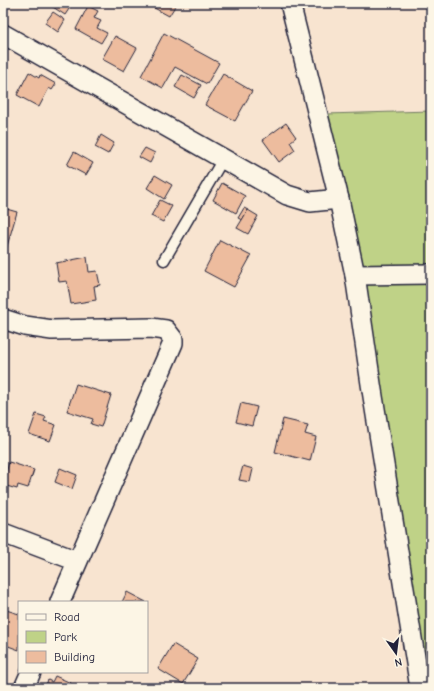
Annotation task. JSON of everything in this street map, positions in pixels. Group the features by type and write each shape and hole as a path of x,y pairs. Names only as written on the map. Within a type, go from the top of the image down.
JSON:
{"street":[{"path":"290,3 339,199 355,275 420,688"},
{"path":"3,34 287,195 310,202 339,199"},
{"path":"355,275 431,274"},
{"path":"3,319 25,326 52,330 159,329 166,330 173,339 173,344 77,560 60,601"},
{"path":"3,533 77,560"},
{"path":"24,688 31,673"}],"lane":[{"path":"164,260 223,159"}],"green space":[{"path":"431,111 431,688 420,688 326,114"}],"building":[{"path":"52,3 73,3 65,15 50,5"},
{"path":"145,3 177,3 169,16"},
{"path":"88,6 98,11 94,18 101,21 97,28 107,33 101,43 76,29"},
{"path":"53,12 65,20 58,32 45,23"},
{"path":"164,33 219,63 207,84 175,67 163,88 141,76"},
{"path":"115,36 137,48 124,71 102,59"},
{"path":"29,72 39,78 40,75 56,84 52,90 49,88 39,107 17,95"},
{"path":"223,74 252,91 235,121 205,105"},
{"path":"182,75 201,85 194,98 175,87"},
{"path":"286,123 296,137 290,142 295,150 279,162 263,140"},
{"path":"101,135 114,143 108,154 95,147"},
{"path":"145,148 155,153 150,163 139,157"},
{"path":"74,152 93,163 86,175 67,165"},
{"path":"155,175 172,185 164,199 147,188"},
{"path":"222,183 245,196 236,213 213,200"},
{"path":"160,200 172,206 163,222 151,216"},
{"path":"3,208 17,212 3,260"},
{"path":"244,208 248,210 242,220 238,218"},
{"path":"248,210 258,216 248,234 237,228"},
{"path":"220,240 251,256 234,287 204,271"},
{"path":"87,257 89,272 97,271 100,285 94,286 96,300 71,304 67,281 59,282 56,263"},
{"path":"76,384 111,395 101,427 91,424 93,419 67,411"},
{"path":"241,403 257,407 252,426 236,422"},
{"path":"36,414 46,417 44,421 56,425 50,441 29,434"},
{"path":"283,419 308,425 305,434 316,437 310,461 275,452"},
{"path":"9,462 34,470 28,488 18,485 17,489 3,485"},
{"path":"243,466 253,469 250,482 239,480"},
{"path":"60,468 77,475 72,489 55,482"},
{"path":"127,592 144,601 122,601"},
{"path":"3,609 18,614 18,650 3,644"},
{"path":"173,644 198,659 183,684 158,669"},
{"path":"55,676 71,683 69,688 45,687 48,680 52,682"}]}
